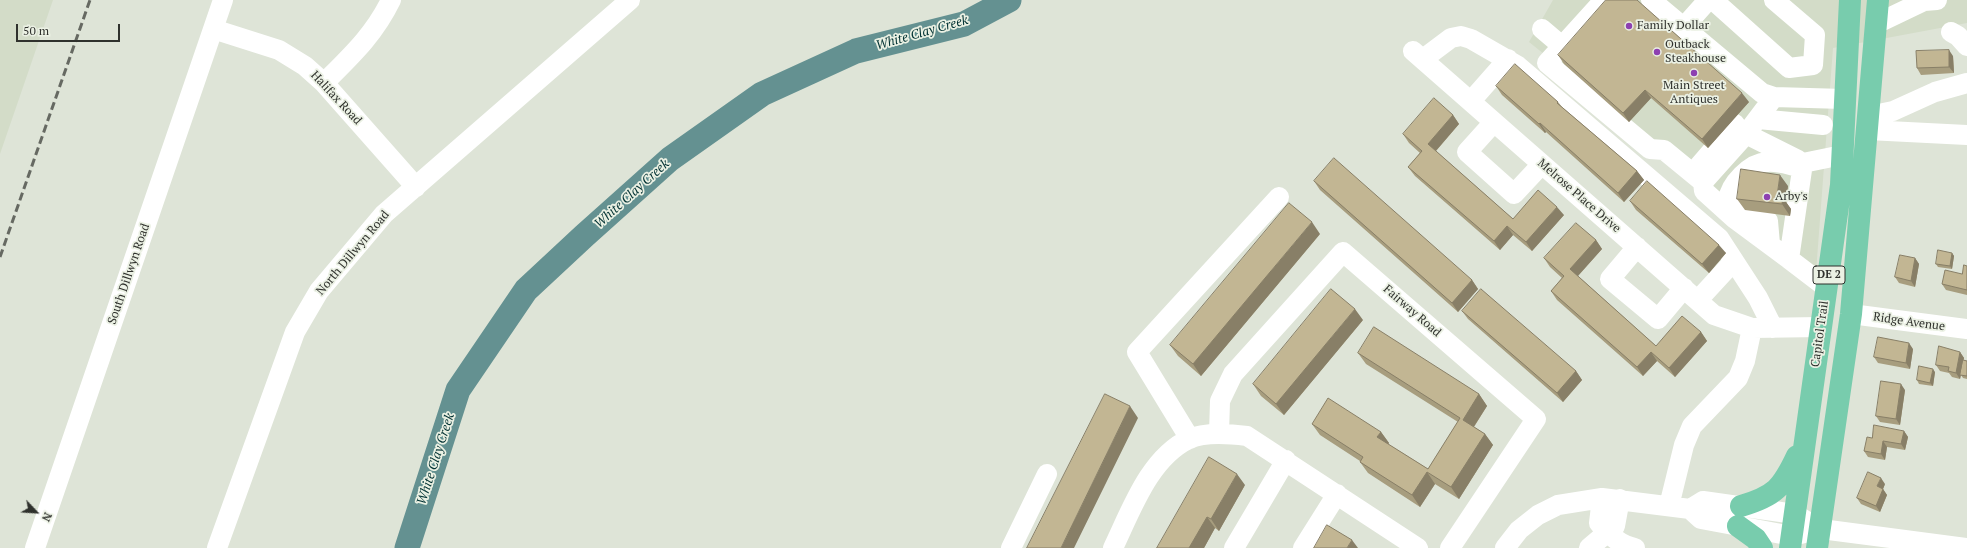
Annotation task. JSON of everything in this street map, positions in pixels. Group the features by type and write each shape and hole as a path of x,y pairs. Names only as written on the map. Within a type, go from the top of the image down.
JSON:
{"main road":[{"name":"Capitol Trail","path":"1791,542 1841,186 1844,99 1850,0"},
{"name":"DE 2","path":"1819,539 1851,314 1869,123 1878,0"},
{"path":"1762,548 1739,516 1785,481 1806,435"}],"street":[{"name":"South Dillwyn Road","path":"35,548 223,0"},
{"path":"324,83 369,37 382,18 391,0"},
{"name":"North Dillwyn Road","path":"217,548 295,332 319,291 384,214 630,0"},
{"path":"1604,0 1547,63 1650,149 1664,150 1698,178 1704,191 1735,219 1827,288"},
{"path":"1651,0 1768,95 1844,99"},
{"path":"1684,27 1708,0"},
{"path":"1713,0 1789,68 1813,65 1815,35 1774,0"},
{"path":"1876,24 1929,0"},
{"name":"Halifax Road","path":"214,29 289,55 324,83 416,187"},
{"path":"1542,29 1562,46"},
{"path":"1951,32 1958,36 1967,46"},
{"name":"Melrose Place Drive","path":"1508,60 1471,39 1461,36 1451,38 1418,55 1714,314 1752,328 1822,327"},
{"path":"1471,101 1508,60 1719,238 1728,249 1733,262 1758,298 1773,328"},
{"path":"1869,123 1935,92 1967,83"},
{"path":"1698,178 1768,95"},
{"path":"1494,122 1467,152 1514,194 1542,164"},
{"path":"1745,123 1823,125"},
{"path":"1745,123 1801,162"},
{"path":"1869,123 1967,135"},
{"path":"1770,244 1768,221 1746,216 1739,212 1728,200 1729,193 1735,183 1760,163 1768,161 1795,166 1801,162 1842,155"},
{"path":"1789,259 1801,162"},
{"path":"1190,439 1138,352 1278,197"},
{"path":"1637,247 1610,280 1658,319 1733,262"},
{"name":"Fairway Road","path":"1219,434 1220,400 1233,374 1343,252 1536,418 1450,548"},
{"name":"Ridge Avenue","path":"1851,314 1967,329"},
{"path":"1669,506 1684,444 1692,426 1738,378 1752,328"},
{"path":"1113,548 1140,493 1156,468 1173,450 1190,439 1219,434 1247,436 1286,460 1418,548"},
{"path":"1234,548 1286,460"},
{"path":"1011,548 1047,474"},
{"path":"1303,548 1337,494"},
{"path":"1505,548 1519,530 1538,515 1558,505 1611,499 1690,509 1701,519 1795,514 1819,539"},
{"path":"1611,499 1599,523 1613,539 1627,547 1635,548"},
{"path":"1739,516 1791,542 1819,539 1967,548"},
{"path":"1589,548 1607,533"}],"shaded area":[{"path":"0,0 53,0 0,154"},
{"path":"1553,0 1967,0 1967,23 1833,48 1816,272 1529,42"}],"building":[{"path":"1606,0 1637,0 1742,93 1702,139 1645,90 1623,113 1558,55"},
{"path":"1949,50 1949,67 1917,68 1916,51"},
{"path":"1515,64 1558,102 1557,103 1637,171 1618,193 1496,86"},
{"path":"1434,98 1453,115 1428,144 1513,219 1538,190 1557,207 1526,242 1507,226 1494,241 1408,167 1422,151 1403,134"},
{"path":"1334,158 1472,280 1452,303 1314,181"},
{"path":"1741,169 1780,175 1777,196 1783,197 1782,204 1737,199"},
{"path":"1647,181 1719,245 1702,264 1630,201"},
{"path":"1289,203 1312,222 1193,364 1170,345"},
{"path":"1576,223 1596,240 1570,269 1656,346 1682,316 1701,332 1669,368 1651,352 1637,367 1551,291 1564,276 1544,258"},
{"path":"1938,250 1952,253 1950,266 1936,264"},
{"path":"1900,255 1915,258 1911,281 1895,277"},
{"path":"1964,265 1967,266 1967,290 1942,284 1945,270 1962,274"},
{"path":"1331,289 1355,309 1276,404 1253,384"},
{"path":"1481,289 1576,371 1557,393 1462,311"},
{"path":"1374,327 1479,394 1463,420 1485,434 1451,487 1427,472 1412,495 1360,462 1363,457 1312,424 1328,398 1381,432 1377,437 1428,469 1460,418 1358,353"},
{"path":"1878,337 1909,343 1906,363 1874,357"},
{"path":"1939,346 1960,352 1956,373 1948,371 1949,367 1936,365"},
{"path":"1963,360 1967,361 1967,376 1960,375"},
{"path":"1919,366 1933,369 1930,383 1917,380"},
{"path":"1881,381 1901,384 1896,419 1876,416"},
{"path":"1105,394 1130,406 1061,548 1027,548"},
{"path":"1874,425 1904,431 1901,444 1883,441 1881,454 1864,451 1867,437 1872,438"},
{"path":"1209,457 1237,474 1211,519 1207,517 1189,548 1157,548"},
{"path":"1868,472 1881,478 1877,486 1883,489 1876,506 1857,498"},
{"path":"1327,525 1352,540 1347,548 1314,548"}],"waterway":[{"name":"White Clay Creek","path":"407,548 458,390 526,290 584,236 670,159 762,94 856,51 964,24 1009,0"}],"railway":[{"path":"0,257 90,0"}],"place":[{"name":"Family Dollar","path":"1629,26"},
{"name":"Outback Steakhouse","path":"1657,52"},
{"name":"Main Street Antiques","path":"1694,73"},
{"name":"Arby's","path":"1767,197"}]}
